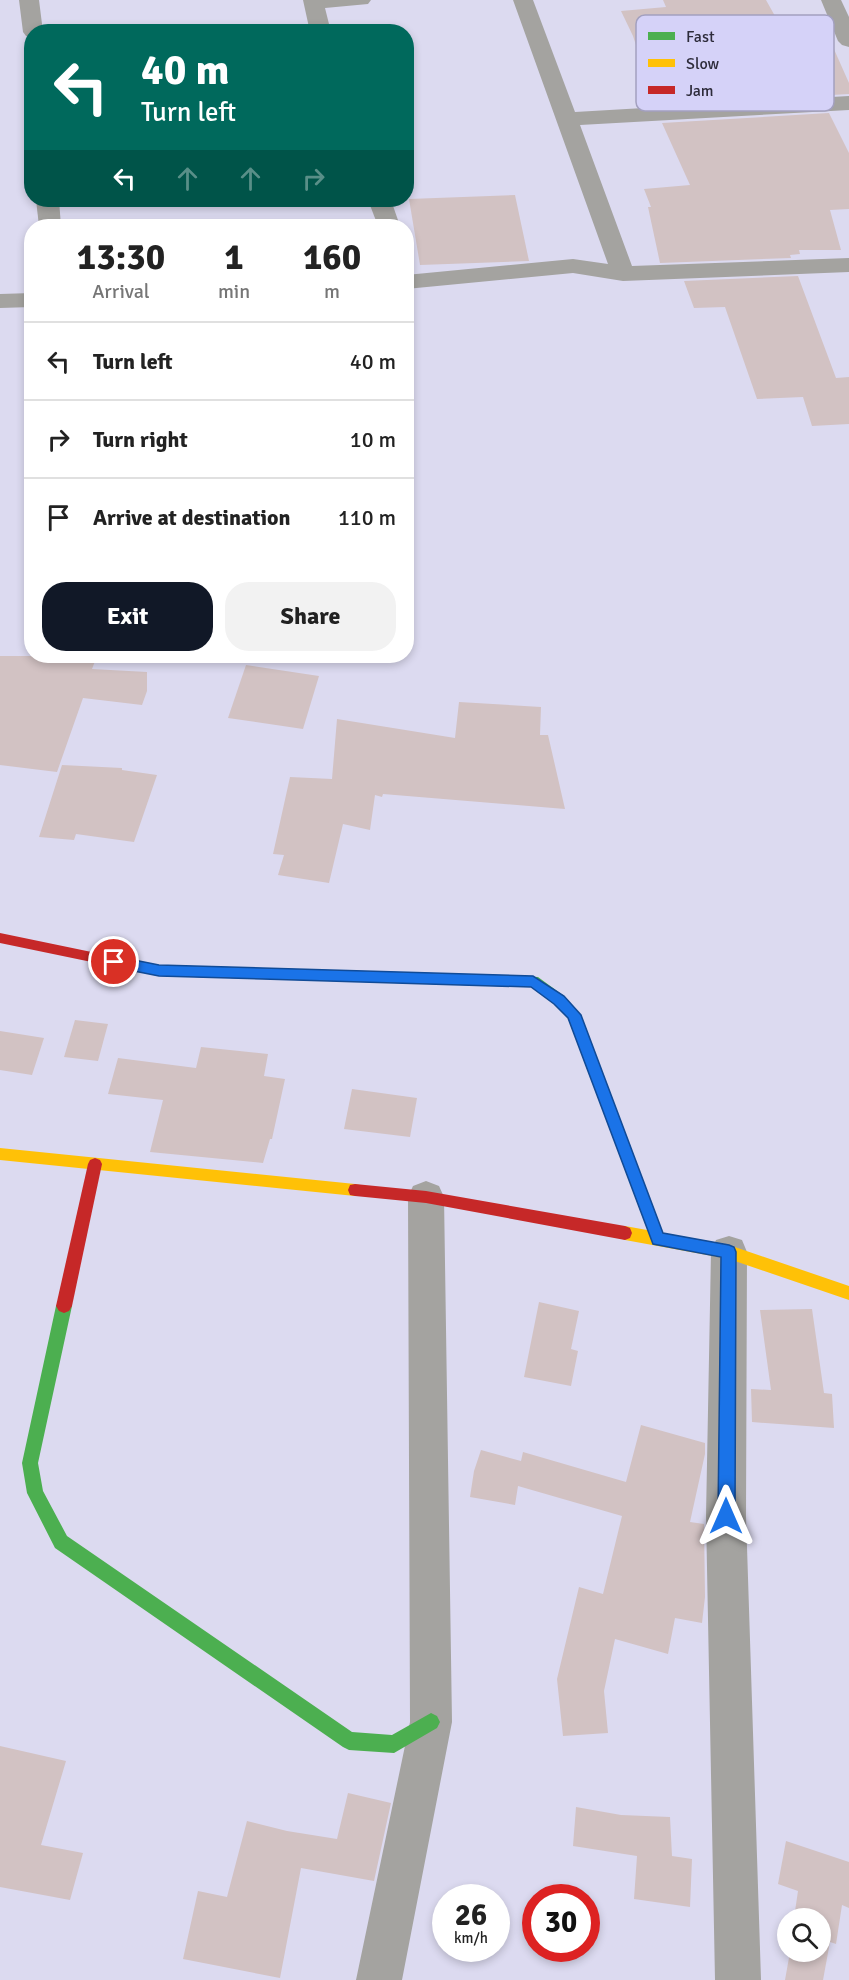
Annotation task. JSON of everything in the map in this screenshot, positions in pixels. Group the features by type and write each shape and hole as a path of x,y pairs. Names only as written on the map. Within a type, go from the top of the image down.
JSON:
{"street":[{"path":"29,0 32,24"},
{"path":"319,24 313,1 361,0"},
{"path":"523,0 622,274"},
{"path":"831,0 849,41"},
{"path":"834,104 849,103"},
{"path":"566,119 708,111"},
{"path":"414,280 573,266 622,274 849,265"},
{"path":"0,301 24,300"},
{"path":"0,939 159,971 533,981 559,1000 574,1015 658,1239"},
{"path":"0,1154 426,1197 729,1252 849,1293"},
{"path":"95,1164 30,1464 35,1493 61,1542 349,1741 394,1744 431,1722"},
{"path":"380,1980 431,1722 426,1197"},
{"path":"729,1252 726,1516 738,1980"}],"building":[{"path":"663,0 766,0 774,15 636,15 636,45 621,11 666,7"},
{"path":"834,49 849,83 849,94 834,95"},
{"path":"829,113 849,153 849,209 830,210 841,250 799,250 800,254 790,255 791,258 660,263 648,207 651,207 644,189 690,185 662,123"},
{"path":"515,195 529,261 420,265 410,207 414,207 414,199"},
{"path":"798,276 836,378 849,377 849,424 812,426 803,397 757,399 725,307 694,308 684,281"},
{"path":"0,656 24,656 24,663 94,663 92,669 147,672 147,691 142,705 83,698 57,772 0,765"},
{"path":"246,665 319,676 303,729 228,718"},
{"path":"459,702 541,707 540,735 548,735 565,809 375,795 370,830 343,824 329,883 278,875 284,855 273,854 290,777 332,779 337,719 455,738"},
{"path":"62,765 122,768 122,770 157,775 134,842 76,834 74,840 39,837"},
{"path":"75,1020 108,1024 98,1061 64,1057"},
{"path":"0,1031 44,1038 32,1075 0,1070"},
{"path":"201,1047 268,1054 264,1076 285,1079 272,1139 270,1139 263,1163 150,1152 163,1100 108,1094 118,1058 196,1068"},
{"path":"352,1089 417,1098 410,1137 344,1129"},
{"path":"539,1302 579,1311 571,1349 578,1351 571,1386 524,1377"},
{"path":"812,1309 824,1393 832,1394 834,1428 752,1422 751,1389 771,1390 760,1310"},
{"path":"641,1425 705,1443 705,1454 690,1522 704,1524 705,1597 702,1623 675,1618 668,1654 615,1639 604,1691 608,1733 563,1736 557,1679 579,1587 603,1594 622,1516 518,1486 515,1505 470,1497 474,1471 481,1450 521,1461 523,1452 626,1482"},
{"path":"0,1746 66,1761 41,1845 83,1853 70,1900 0,1887"},
{"path":"348,1793 391,1803 374,1881 301,1868 280,1978 183,1959 198,1891 227,1897 247,1821 287,1831 337,1839"},
{"path":"576,1807 621,1815 670,1817 672,1856 692,1859 690,1907 634,1899 637,1856 573,1846"},
{"path":"786,1841 849,1862 849,1908 842,1905 836,1944 831,1942 831,1908 795,1908 798,1891 778,1884"},
{"path":"788,1962 826,1962 823,1980 785,1980"}],"traffic: fast":[{"path":"268,974 533,981 559,1000 574,1015 658,1239"},
{"path":"64,1306 30,1463 35,1493 61,1542 349,1741 394,1744 431,1722"}],"traffic: slow":[{"path":"0,1154 355,1190"},
{"path":"625,1233 729,1252 849,1293"}],"traffic: jam":[{"path":"0,938 159,971 268,974"},
{"path":"64,1306 95,1164"},
{"path":"355,1190 426,1197 625,1233"}],"route":[{"path":"114,962 159,971 533,981 559,1000 574,1015 658,1239 729,1252 726,1516"}]}
